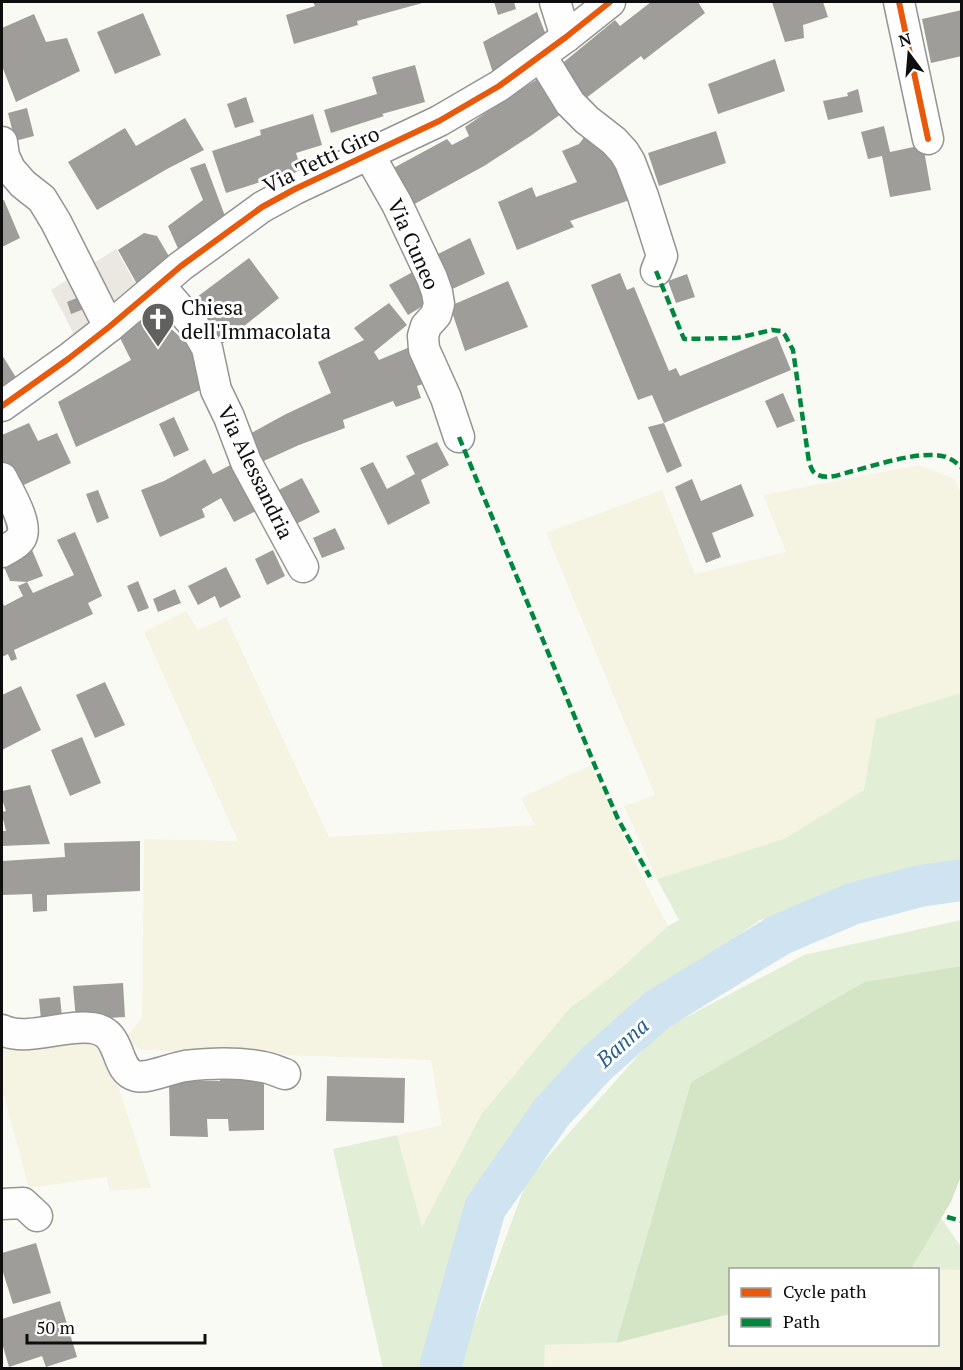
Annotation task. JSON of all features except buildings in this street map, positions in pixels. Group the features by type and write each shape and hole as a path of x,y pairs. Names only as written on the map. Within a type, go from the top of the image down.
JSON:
{"street":[{"path":"555,2 566,37"},
{"name":"Via Tetti Giro","path":"2,406 68,359 181,266 262,207 368,153 438,121 499,86 610,2"},
{"path":"900,2 928,139"},
{"path":"541,56 570,103 614,141 630,162 662,256 657,271"},
{"path":"2,142 12,184 42,199 109,327"},
{"name":"Via Cuneo","path":"368,153 397,204 437,292 439,304 436,315 426,326 423,336 424,349 446,398 459,437"},
{"name":"Via Alessandria","path":"162,283 166,293 193,324 207,348 216,390 246,462 303,567"},
{"path":"2,478 21,518 24,530 15,544 2,552"},
{"path":"2,1030 8,1034 92,1028 104,1032 114,1041 123,1065 128,1072 134,1075 141,1076 184,1066 234,1064 263,1067 285,1074"},
{"path":"2,1204 23,1203 37,1216"}],"green space":[{"path":"918,465 955,479 962,496 961,693 876,720 864,790 784,839 657,879 624,806 655,795 546,533 662,490 695,574 786,552 763,495"},
{"path":"186,611 198,630 226,617 329,837 535,825 521,798 591,765 632,856 668,926 610,978 569,1009 481,1115 422,1228 397,1135 442,1125 431,1060 141,1050 124,1039 142,1018 144,839 238,841 144,632"},
{"path":"961,693 961,871 883,886 760,920 643,1002 540,1098 479,1196 432,1344 428,1368 383,1368 333,1149 397,1135 422,1227 481,1115 569,1009 610,978 668,926 679,920 657,879 784,839 864,790 876,719"},
{"path":"961,920 961,966 864,982 691,1082 616,1343 545,1345 544,1368 463,1368 462,1357 527,1180 660,1031 804,955"},
{"path":"961,966 961,1176 951,1202 912,1268 729,1268 729,1314 616,1343 691,1082 864,982"},
{"path":"2,1040 104,1041 151,1188 110,1191 106,1177 29,1188 2,1089"},
{"path":"941,1218 961,1247 961,1270 912,1268"},
{"path":"939,1270 961,1270 961,1368 544,1368 544,1345 616,1343 729,1314 729,1346 939,1346"}],"shaded area":[{"path":"116,249 137,287 78,342 51,290"}],"waterway":[{"name":"Banna","path":"442,1368 441,1364 485,1208 551,1113 596,1064 657,1010 779,935 852,904 920,886 962,880"}],"marked path":[{"path":"656,271 684,339 737,338 772,330 781,331 785,335 793,350 809,462 816,474 824,477 832,476 898,459 924,455 946,457 962,468"},
{"path":"459,437 618,819 650,877"},
{"path":"947,1217 962,1221"}],"cycle path":[{"path":"2,406 68,359 181,266 262,207 439,121 499,86 610,2"},
{"path":"899,2 928,139"}],"place":[{"name":"Chiesa dell'Immacolata","path":"158,348"}]}
